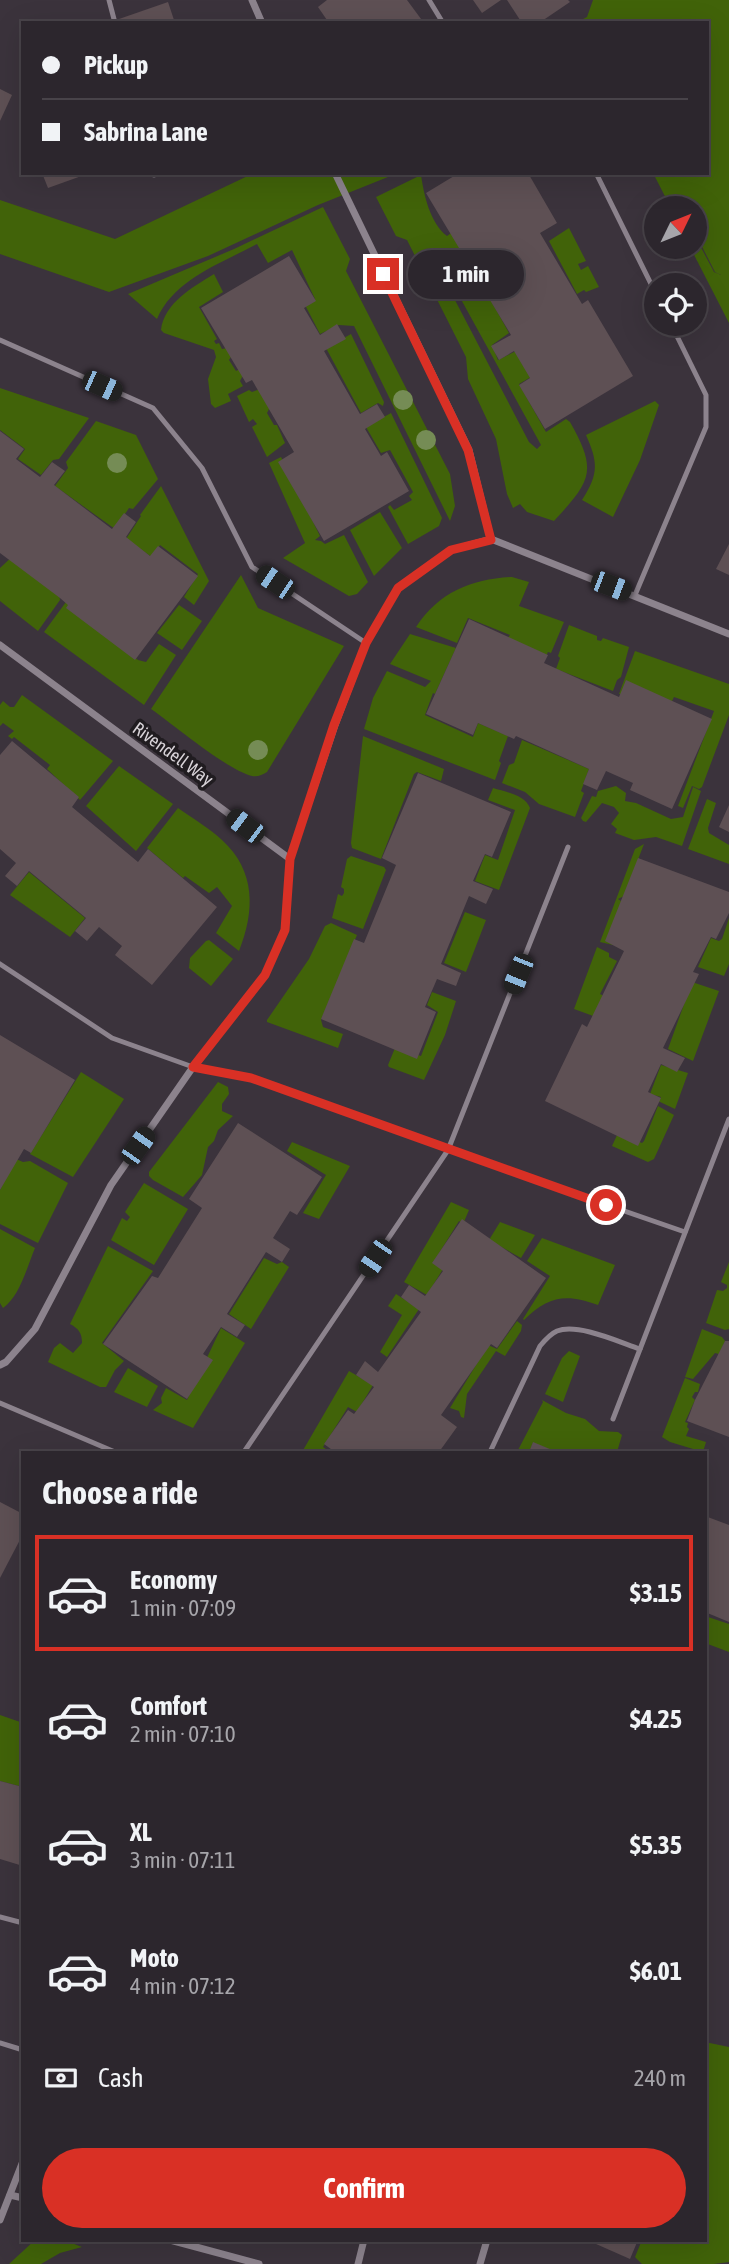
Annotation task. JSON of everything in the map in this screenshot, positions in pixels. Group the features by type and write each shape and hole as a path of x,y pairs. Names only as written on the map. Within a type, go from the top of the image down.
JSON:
{"street":[{"path":"252,0 261,21"},
{"path":"336,175 468,450 491,540"},
{"path":"0,1364 6,1362 35,1329 111,1185 193,1067 265,975 285,930 290,859 334,725 366,643 398,588 451,550 491,540 729,634"},
{"name":"Rivendell Way","path":"0,646 290,859"},
{"path":"0,2220 21,2166"},
{"path":"10,2194 21,2197"},
{"path":"177,2242 258,2264"},
{"path":"358,2264 364,2242"},
{"path":"480,2264 486,2242"}],"lane":[{"path":"109,0 114,21"},
{"path":"429,0 442,21"},
{"path":"597,175 646,273"},
{"path":"635,595 706,427 706,395 677,336"},
{"path":"0,340 153,408 202,468 252,567 366,643"},
{"path":"245,1451 448,1150 568,847"},
{"path":"0,964 112,1038 193,1067 251,1078 685,1232"},
{"path":"613,1419 729,1119"},
{"path":"490,1451 540,1346 548,1336 559,1330 575,1329 639,1349"},
{"path":"0,1403 113,1451"},
{"path":"0,1917 21,1922"},
{"path":"0,2043 21,2049"}],"green space":[{"path":"593,0 729,0 729,323 707,280 707,273 703,273 696,259 707,259 714,272 721,275 715,272 707,256 707,196 665,196 654,175 709,175 709,21 579,21 587,17"},
{"path":"250,175 393,175 318,205 208,256 109,292 0,254 0,200 115,239"},
{"path":"421,175 426,200 436,224 447,236 454,231 470,257 448,269 448,275 444,279 529,442 537,449 541,445 452,283 454,280 462,280 476,273 509,333 492,345 498,360 516,351 531,377 519,384 546,432 566,419 585,453 587,464 583,485 554,521 527,512 520,504 513,508 507,494 496,439 468,379 466,357 407,240 396,236 376,197"},
{"path":"323,207 350,259 346,271 450,474 455,506 450,521 354,326 339,325 320,334 304,303 315,299 292,250 268,263 257,244 187,283 165,305 157,319 128,294"},
{"path":"569,228 586,261 578,264 581,270 588,266 599,287 577,294 549,241"},
{"path":"214,274 223,292 199,307 217,339 214,341 219,343 222,349 227,348 232,355 229,360 236,371 240,369 243,375 240,381 243,386 228,394 231,401 215,408 211,404 208,379 216,357 214,350 161,330 163,320 174,304 189,290"},
{"path":"351,334 384,402 383,406 378,403 361,413 326,348"},
{"path":"0,388 89,418 59,459 53,460 41,475 18,459 25,449 0,430"},
{"path":"260,389 270,407 267,413 274,425 277,425 285,443 267,457 252,427 257,424 253,419 249,422 237,396 249,390 252,392"},
{"path":"655,401 659,405 640,460 613,517 582,500 595,468 586,435"},
{"path":"391,413 442,518 439,526 408,544 388,507 390,505 394,510 412,500 409,496 413,492 390,450 381,453 366,427"},
{"path":"96,421 136,435 158,479 133,509 129,508 115,529 55,486 68,468 66,462"},
{"path":"281,457 320,536 315,540 325,544 344,535 368,582 357,594 349,596 283,558 305,543 269,463"},
{"path":"161,486 209,581 194,605 184,597 198,574 160,545 156,560 126,539"},
{"path":"380,512 402,548 374,576 350,530"},
{"path":"15,554 59,595 60,600 38,631 0,601 0,568"},
{"path":"241,575 258,608 344,646 267,772 256,776 229,765 151,709"},
{"path":"512,577 529,582 519,606 564,622 551,653 548,652 546,656 506,640 510,635 468,618 457,643 416,627 446,596 470,584"},
{"path":"66,602 138,660 146,662 159,644 176,655 144,705 44,632"},
{"path":"179,605 202,621 182,650 157,633"},
{"path":"569,625 597,636 597,640 601,641 603,638 629,647 621,677 613,691 556,669"},
{"path":"410,634 456,648 425,715 473,737 478,723 508,736 495,780 364,729 373,698 387,671 425,687 431,681 390,664"},
{"path":"635,651 729,684 729,715 702,787 699,789 692,786 683,808 678,806 714,711 674,697 671,703 619,694"},
{"path":"22,695 113,761 80,800 47,769 50,765 14,737 12,739 8,736 14,731 3,723 0,726 0,705 3,701 14,707"},
{"path":"363,736 444,769 441,781 417,772 414,774 381,859 352,848 351,843"},
{"path":"522,740 589,769 575,817 539,804 525,792 502,783 509,765 514,763"},
{"path":"119,766 173,804 136,851 86,806"},
{"path":"616,786 626,793 625,801 636,803 671,819 683,817 693,787 701,791 682,846 656,837 634,840 615,833 617,829 611,824 619,813 614,807 602,803 586,822 583,821 581,818 592,796 596,797 598,791"},
{"path":"493,788 520,797 530,808 499,890 475,881 485,855 498,860 515,810 488,800"},
{"path":"707,799 716,803 708,828 709,833 729,845 729,864 688,849"},
{"path":"178,808 222,840 233,852 247,878 250,906 239,951 216,933 232,906 217,887 209,893 185,876 183,878 147,848"},
{"path":"644,844 624,896 618,899 627,905 613,945 600,942 635,849"},
{"path":"351,856 386,870 363,929 332,918 338,894 342,896 344,893 341,887 347,859"},
{"path":"29,872 85,918 70,937 10,895"},
{"path":"465,912 486,920 466,972 444,963"},
{"path":"729,918 729,964 724,976 698,967 711,938 719,941 722,939"},
{"path":"331,923 357,935 321,1020 323,1027 343,1034 338,1048 267,1022 309,959 325,926"},
{"path":"209,940 233,959 211,986 189,968 190,958"},
{"path":"597,947 617,961 600,994 604,996 596,1017 574,1009"},
{"path":"692,982 719,991 693,1061 668,1049"},
{"path":"432,992 456,1001 445,1035 424,1080 388,1065 395,1048 421,1056 438,1012 427,1005"},
{"path":"661,1065 688,1073 675,1109 658,1101 661,1097 650,1094"},
{"path":"81,1072 124,1099 73,1177 30,1154"},
{"path":"218,1082 228,1087 229,1094 222,1104 222,1111 233,1116 218,1130 214,1141 208,1147 202,1175 183,1197 153,1180 149,1172"},
{"path":"658,1106 674,1115 654,1159 648,1162 612,1146 618,1133 642,1143"},
{"path":"292,1142 350,1166 319,1219 303,1213 326,1175 287,1151"},
{"path":"16,1159 30,1161 68,1183 38,1243 0,1224 0,1190"},
{"path":"144,1183 188,1209 154,1265 111,1240 122,1218 127,1221 130,1217 125,1212"},
{"path":"451,1202 469,1210 463,1224 459,1221 433,1263 443,1269 427,1295 404,1282"},
{"path":"500,1222 535,1235 521,1258 489,1240"},
{"path":"0,1229 35,1248 18,1289 3,1308 0,1303"},
{"path":"542,1238 615,1265 598,1305 576,1299 558,1299 541,1306 523,1319 550,1276 527,1261"},
{"path":"108,1246 153,1271 102,1343 124,1361 115,1370 106,1387 100,1387 48,1362 54,1348 60,1343 73,1353 82,1343 79,1332 70,1324"},
{"path":"264,1258 277,1264 282,1262 289,1267 251,1329 229,1314"},
{"path":"729,1262 729,1329 725,1330 706,1323 717,1290 723,1291 727,1288 727,1285 721,1282"},
{"path":"396,1294 419,1309 387,1357 380,1352 402,1315 388,1306"},
{"path":"517,1321 522,1325 521,1331 505,1356 496,1351 467,1394 464,1418 461,1417 459,1411 450,1408 488,1345 497,1349"},
{"path":"221,1328 245,1343 193,1428 153,1410 162,1403 161,1398 166,1388 187,1400"},
{"path":"702,1329 722,1337 725,1341 719,1354 715,1353 693,1379 685,1377"},
{"path":"569,1351 580,1356 563,1402 545,1394 562,1358"},
{"path":"128,1368 158,1386 147,1407 114,1392"},
{"path":"349,1371 373,1385 357,1412 348,1407 323,1447 329,1451 303,1451"},
{"path":"685,1378 700,1384 698,1392 692,1397 695,1400 685,1422 688,1423 689,1429 686,1436 706,1442 703,1451 670,1442 662,1437"},
{"path":"542,1400 566,1413 585,1419 599,1431 618,1432 622,1435 617,1451 554,1451 533,1443 529,1451 518,1451"},
{"path":"707,1617 729,1624 729,1652 707,1644"},
{"path":"0,1715 21,1722 21,1790 19,1786 0,1781"},
{"path":"707,2042 729,2047 729,2262 642,2264 635,2257 641,2242 707,2242"},
{"path":"33,2242 69,2242 82,2247 60,2253 41,2264 9,2264"}],"building":[{"path":"327,0 407,0 423,21 328,21 318,7"},
{"path":"473,0 501,0 482,13"},
{"path":"507,0 570,2 542,21 521,21"},
{"path":"168,2 174,21 120,21"},
{"path":"0,89 12,95 0,121"},
{"path":"43,175 84,175 48,188"},
{"path":"456,175 529,175 557,223 540,233 582,304 588,300 633,376 545,429 519,385 530,378 514,351 499,360 491,346 511,335 473,272 458,280 451,269 465,258 426,193"},
{"path":"289,256 316,301 304,308 320,335 337,324 346,339 324,351 360,414 377,404 385,417 365,429 381,456 387,452 409,491 324,541 278,462 294,452 252,380 246,383 201,308"},
{"path":"0,431 24,449 16,459 40,477 52,462 65,471 54,485 112,529 124,513 136,522 126,537 150,556 158,546 198,576 135,660 66,608 68,605 60,598 0,553"},
{"path":"729,544 729,575 716,569"},
{"path":"469,619 548,655 544,663 619,697 626,680 712,719 672,809 630,790 633,783 606,771 597,790 583,784 589,769 516,736 514,739 478,723 473,735 426,714"},
{"path":"12,741 79,797 72,807 138,862 148,849 217,907 152,985 115,955 122,946 99,927 87,941 75,931 86,918 29,871 17,886 5,876 16,863 0,849 0,755"},
{"path":"418,773 511,812 492,857 485,854 473,881 493,889 486,904 469,896 441,964 461,973 456,986 437,979 425,1007 436,1012 417,1059 321,1019 354,939 364,943 396,865 382,858"},
{"path":"729,805 729,832 719,827"},
{"path":"638,858 729,892 729,913 716,939 711,937 693,972 699,974 663,1048 685,1058 677,1072 661,1064 648,1092 661,1098 638,1146 545,1101 582,1024 587,1027 624,951 605,941"},
{"path":"0,1035 75,1080 31,1153 24,1149 0,1190"},
{"path":"238,1123 322,1177 297,1215 290,1211 273,1238 290,1249 282,1262 266,1252 227,1314 245,1325 237,1337 221,1327 203,1354 213,1360 187,1399 103,1344 152,1276 158,1278 202,1208 189,1199"},
{"path":"462,1219 546,1278 497,1348 491,1344 441,1415 457,1427 440,1451 334,1451 324,1444 348,1410 354,1414 374,1387 356,1375 365,1361 378,1372 421,1312 401,1297 409,1285 425,1296 443,1271 432,1263"},
{"path":"725,1341 729,1341 729,1437 687,1421"},
{"path":"533,1442 555,1451 529,1451"},
{"path":"0,1502 21,1513 21,1538 0,1578"},
{"path":"707,1517 729,1525 729,1622 707,1613"},
{"path":"0,1781 19,1786 21,1790 21,1865 0,1859"},
{"path":"592,2242 637,2242 630,2259"}],"route":[{"path":"383,274 468,450 491,540 451,550 398,588 366,643 334,725 290,859 285,930 265,975 193,1067 251,1078 606,1205"}]}
